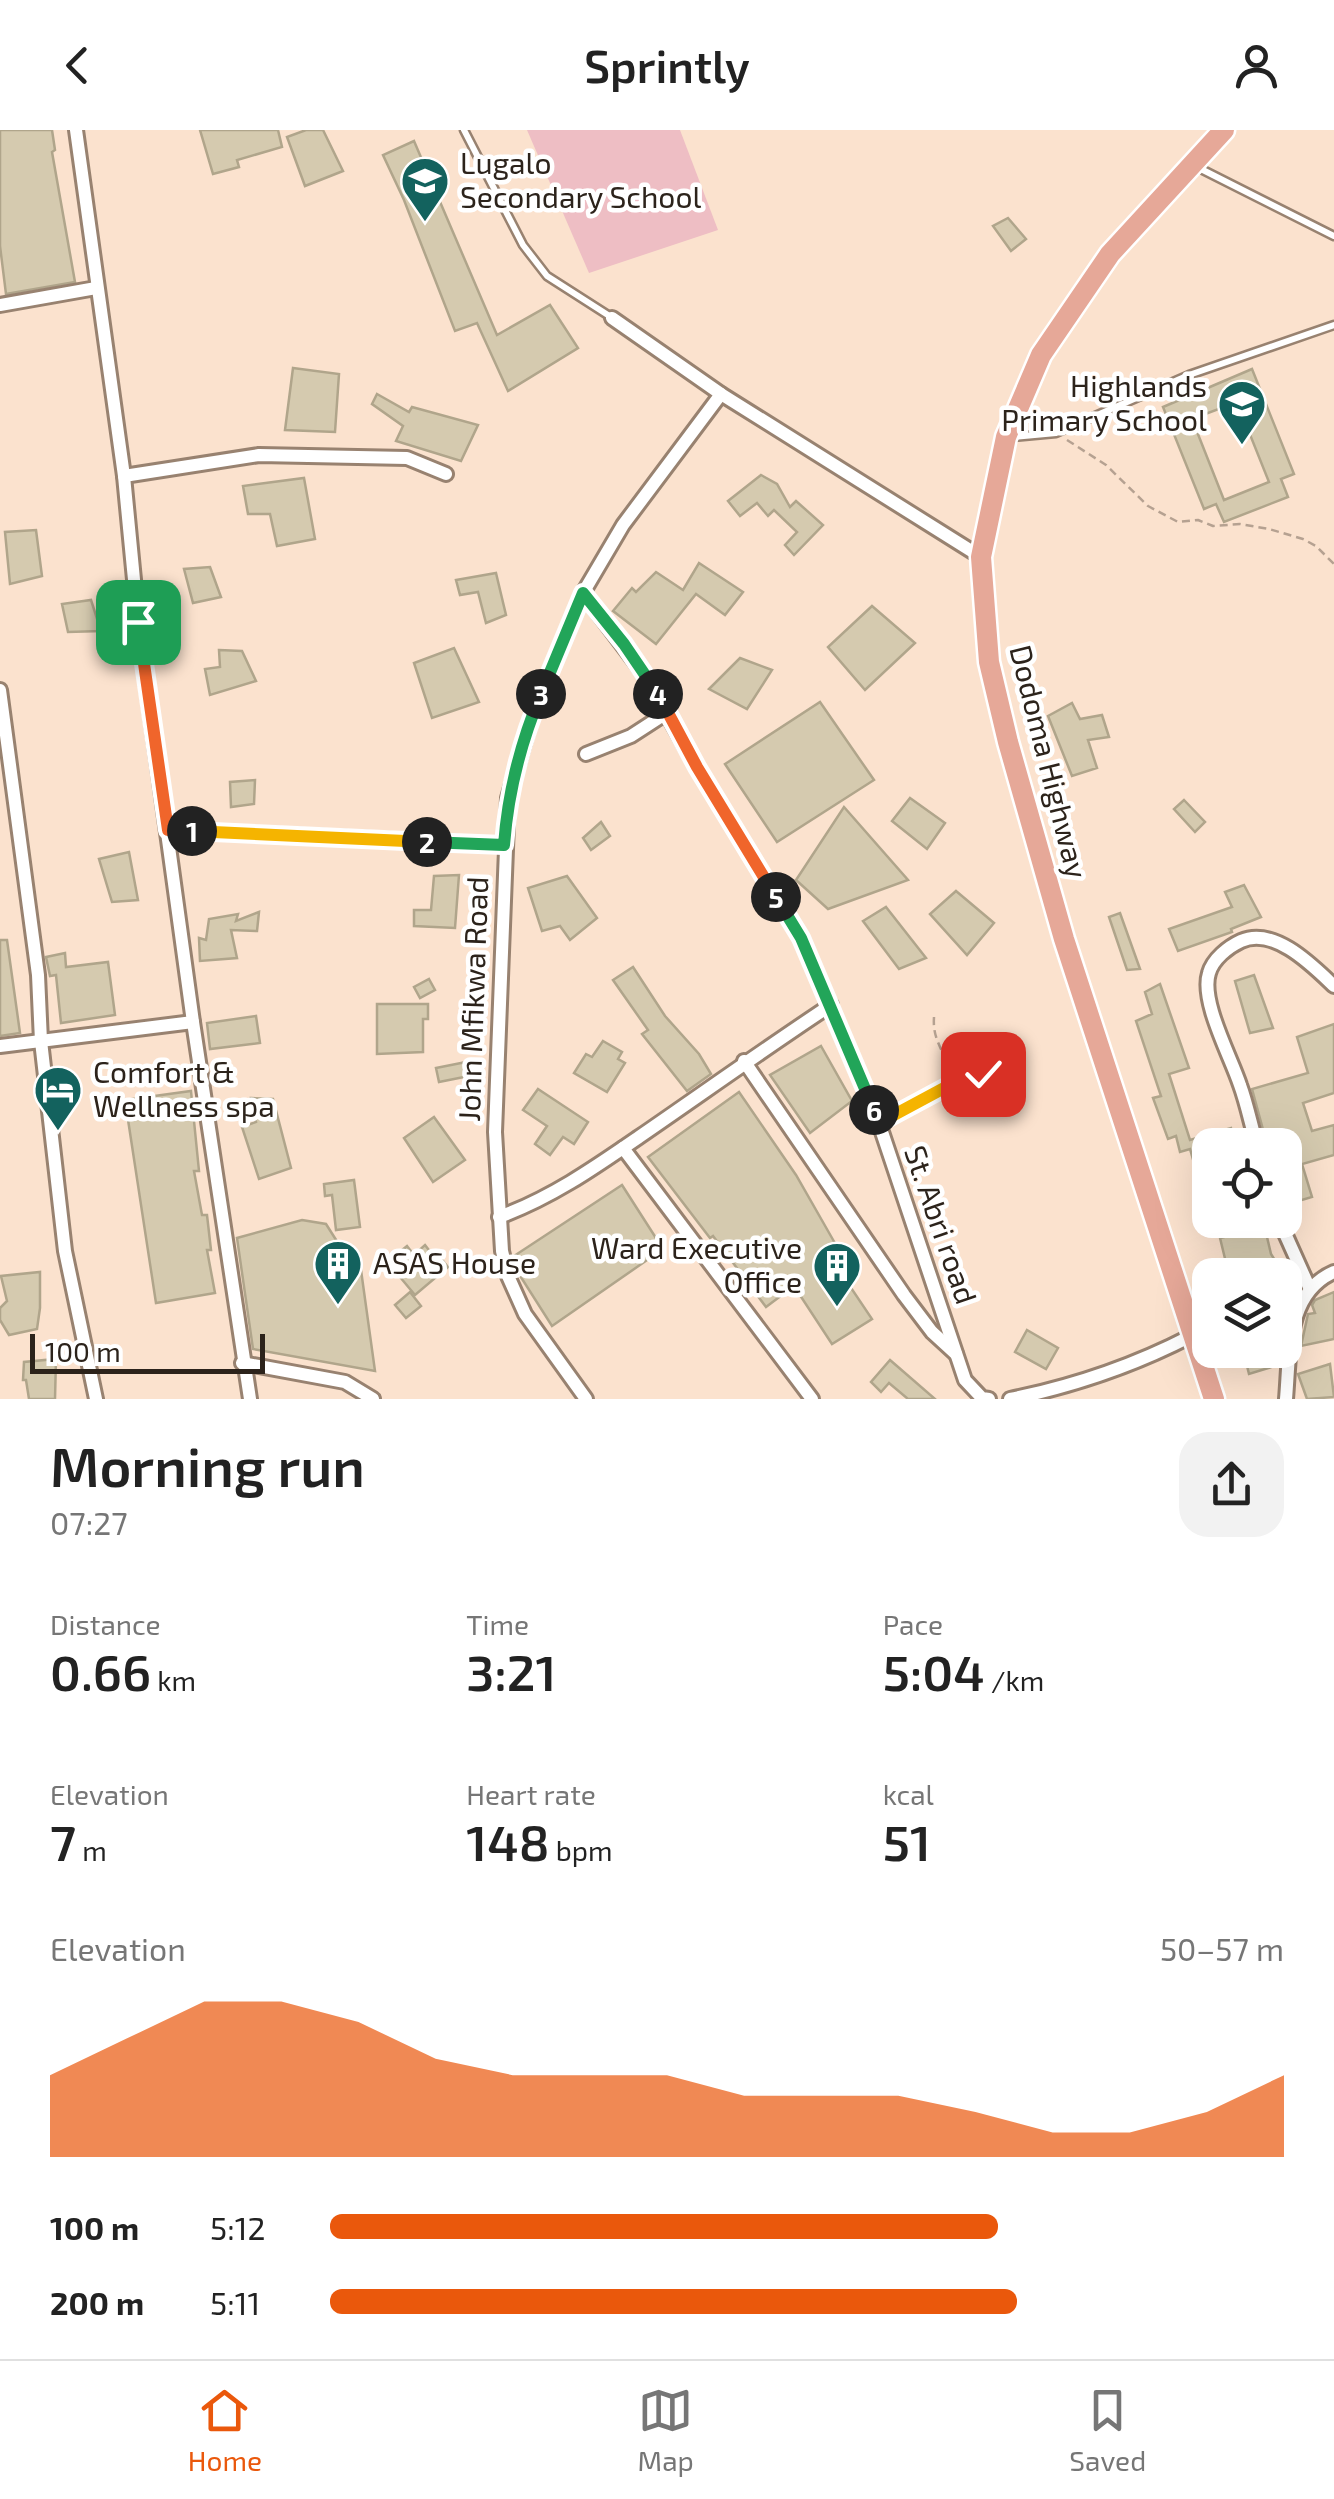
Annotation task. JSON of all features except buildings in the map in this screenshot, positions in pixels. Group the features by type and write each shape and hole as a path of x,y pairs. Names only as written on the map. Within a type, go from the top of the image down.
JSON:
{"highway":[{"name":"Dodoma Highway","path":"1214,1399 1064,939 1008,742 989,662 981,557 1006,438 1041,355 1110,254 1224,130"}],"street":[{"path":"76,130 193,1022 250,1399"},
{"path":"0,305 96,288"},
{"path":"612,318 721,394 981,557"},
{"name":"John Mfikwa Road","path":"586,1399 525,1314 508,1276 499,1218 494,1132 508,798 533,712 583,593 623,525 721,394"},
{"path":"124,476 259,455 408,458 446,474"},
{"name":"St. Abri road","path":"583,593 624,644 668,712 801,938 879,1123 969,1385 982,1398 989,1399"},
{"path":"0,690 38,975 41,1040 65,1251 96,1399"},
{"path":"586,754 630,736 668,712"},
{"path":"168,830 504,845"},
{"path":"1252,1128 1238,1077 1213,1014 1207,988 1209,973 1228,948 1246,938 1255,938 1268,940 1305,960 1334,986"},
{"path":"499,1218 554,1193 831,1006"},
{"path":"0,1046 193,1022"},
{"path":"744,1062 904,1295 932,1332 958,1356"},
{"path":"623,1148 812,1399"},
{"path":"1286,1238 1308,1287"},
{"path":"1286,1399 1293,1331 1308,1287 1334,1272"},
{"path":"1010,1399 1062,1388 1141,1362 1191,1336"},
{"path":"242,1364 345,1382 372,1399"}],"lane":[{"path":"464,130 522,245 547,276 612,318"},
{"path":"1194,166 1334,236"},
{"path":"1006,438 1056,433 1190,375 1334,325"},
{"path":"879,1123 946,1087 998,1070"}],"path":[{"path":"1056,433 1106,465 1148,506 1178,522 1198,520 1214,526 1240,524 1269,529 1316,546 1334,564"},
{"path":"934,1017 934,1040 947,1062 946,1087"}],"shaded area":[{"path":"527,130 680,130 718,230 589,273"}],"place":[{"name":"Lugalo Secondary School","path":"425,224"},
{"name":"Highlands Primary School","path":"1242,446"},
{"name":"Comfort & Wellness spa","path":"58,1132"},
{"name":"ASAS House","path":"338,1306"},
{"name":"Ward Executive Office","path":"837,1308"}],"route":[{"path":"138,622 168,830 504,845 514,768 583,593 645,674 801,938 879,1123 946,1087 983,1074"}]}
